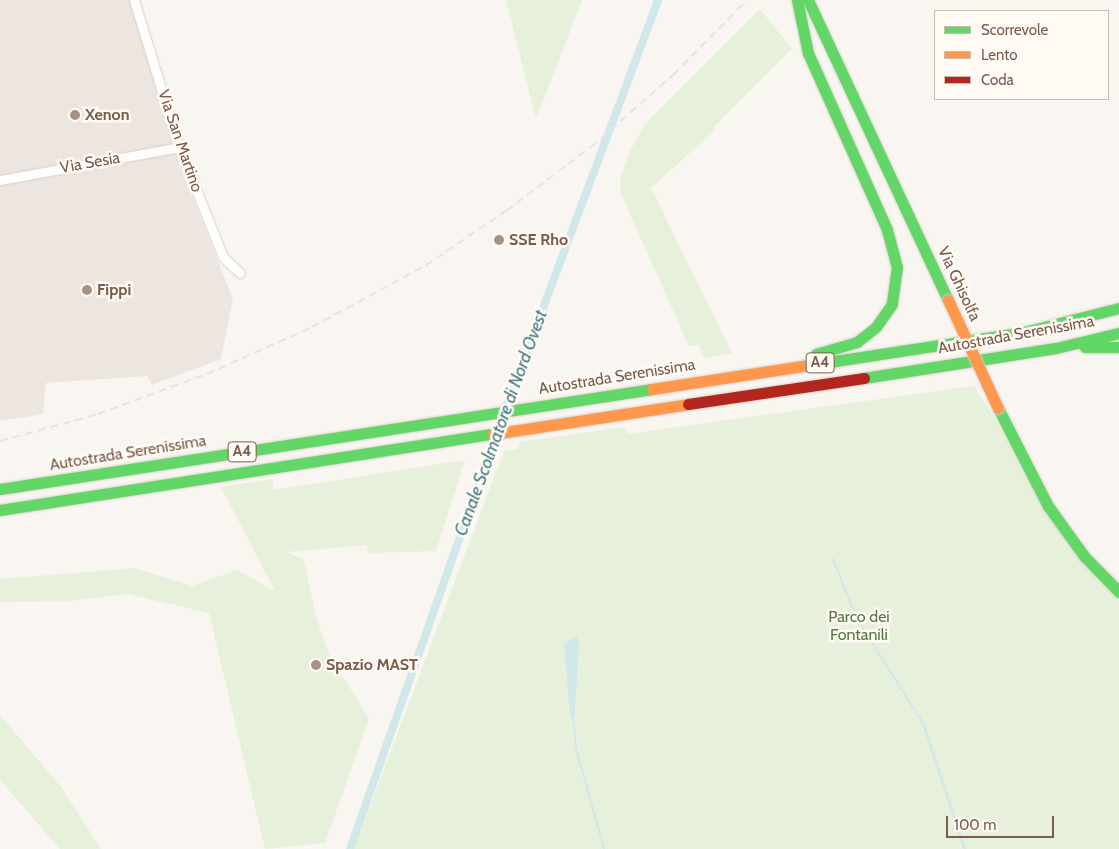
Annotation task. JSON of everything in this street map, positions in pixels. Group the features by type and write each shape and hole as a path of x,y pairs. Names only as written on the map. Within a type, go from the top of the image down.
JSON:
{"main road":[{"path":"668,385 773,360 844,348 867,335 892,304 897,280 892,243 808,53 797,0"},
{"name":"Via Ghisolfa","path":"808,0 998,408 1052,512 1084,556 1119,592"},
{"name":"Autostrada Serenissima","path":"0,489 668,385 1024,332 1119,308"},
{"name":"Autostrada Serenissima","path":"0,510 1056,348 1119,333"},
{"path":"1056,348 1119,347"}],"street":[{"name":"Via San Martino","path":"134,0 179,147 223,257 240,273"},
{"name":"Via Sesia","path":"0,180 179,147"}],"shaded area":[{"path":"0,0 132,0 179,164 233,299 221,359 152,385 147,376 46,383 43,414 0,421"}],"green space":[{"path":"506,0 582,0 536,119"},
{"path":"760,9 792,49 715,126 712,133 651,188 732,353 704,358 699,345 689,346 621,194 620,180 629,153 645,124"},
{"name":"Parco dei Fontanili","path":"974,386 1070,537 1119,580 1119,849 354,849 504,451 518,449 520,442 624,427 627,434"},
{"path":"465,460 436,551 368,553 367,545 286,552 304,560 316,617 329,654 369,719 325,843 265,849 209,613 128,594 67,601 0,602 0,579 135,568 192,586 237,570 275,591 221,487 272,479 274,490"},
{"path":"0,715 61,787 101,849 60,849 0,780"}],"water":[{"path":"576,636 579,642 574,726 570,714 564,644"}],"waterway":[{"name":"Canale Scolmatore di Nord Ovest","path":"350,849 506,407 658,0"},
{"path":"833,559 857,619 923,723 965,849"},
{"path":"574,726 576,748 604,849"}],"railway":[{"path":"0,441 98,414 207,374 312,327 425,266 506,211 591,147 673,75 747,0"}],"traffic: fast":[{"path":"797,0 808,53 887,230 897,267 892,304 876,327 857,342 816,354"},
{"path":"808,0 948,300"},
{"path":"822,363 1024,332 1119,308"},
{"path":"864,378 1056,348 1119,333"},
{"path":"1085,347 1119,347"},
{"path":"0,489 652,389"},
{"path":"998,408 1048,506 1084,556 1119,592"},
{"path":"0,510 493,434"}],"traffic: slow":[{"path":"948,300 998,408"},
{"path":"652,389 822,363"},
{"path":"493,434 688,404"}],"traffic: jam":[{"path":"688,404 864,378"}],"place":[{"name":"Xenon","path":"75,115"},
{"name":"SSE Rho","path":"499,240"},
{"name":"Fippi","path":"87,290"},
{"name":"Spazio MAST","path":"316,665"}]}
